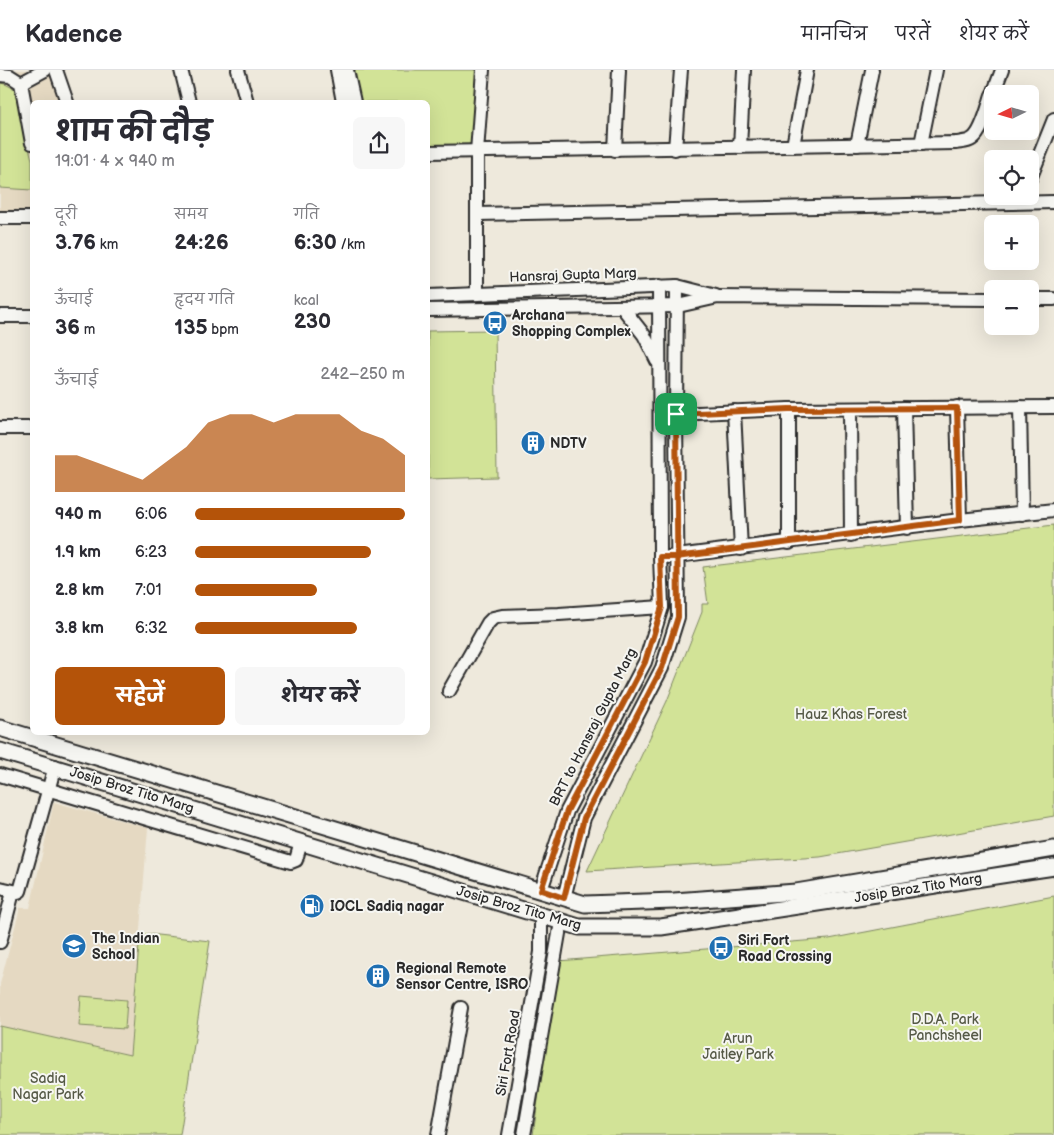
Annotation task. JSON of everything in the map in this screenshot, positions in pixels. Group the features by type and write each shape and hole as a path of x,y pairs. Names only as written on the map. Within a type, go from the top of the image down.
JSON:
{"main road":[{"name":"Josip Broz Tito Marg","path":"0,728 585,904 649,902 796,892 1054,849"},
{"name":"Josip Broz Tito Marg","path":"0,751 55,766 579,927 662,928 1054,867"},
{"path":"648,927 664,919 660,906 649,902"}],"street":[{"path":"21,83 45,70"},
{"path":"56,70 66,100"},
{"path":"181,70 188,100"},
{"path":"238,70 246,100"},
{"path":"337,70 343,100"},
{"path":"347,70 354,100"},
{"path":"477,294 477,152 483,70"},
{"path":"615,150 619,70"},
{"path":"675,148 680,70"},
{"path":"740,147 744,70"},
{"path":"793,146 808,70"},
{"path":"857,145 872,70"},
{"path":"921,144 936,70"},
{"path":"996,85 1002,70"},
{"path":"0,75 10,76 21,83 30,132"},
{"path":"430,152 615,150 956,142 968,141 974,138 984,119"},
{"path":"1039,156 1054,119"},
{"path":"477,214 984,201"},
{"path":"1039,201 1054,202"},
{"path":"0,218 30,218"},
{"name":"BRT to Hansraj Gupta Marg","path":"541,890 567,811 645,662 662,607 660,557 659,286"},
{"path":"564,898 584,818 662,668 678,617 676,557 677,286"},
{"name":"Hansraj Gupta Marg","path":"430,296 677,286 718,297"},
{"name":"Hansraj Gupta Marg","path":"430,310 678,306 718,297 984,299"},
{"path":"1039,299 1054,299"},
{"path":"622,307 644,335 660,365"},
{"path":"0,316 30,316"},
{"path":"1020,407 1022,514"},
{"path":"676,414 789,409 1054,407"},
{"path":"904,408 907,528"},
{"path":"957,408 960,520"},
{"path":"788,543 789,409"},
{"path":"850,409 851,535"},
{"path":"734,411 741,549"},
{"path":"0,428 30,428"},
{"path":"660,557 676,557 960,520 1054,510"},
{"path":"449,690 493,618 662,607"},
{"path":"651,642 669,647"},
{"path":"0,888 13,892 20,890 55,766"},
{"path":"0,775 291,862 296,860 300,842"},
{"path":"0,942 13,892"},
{"name":"Siri Fort Road","path":"510,1135 541,952 541,916"},
{"path":"524,1135 561,922"},
{"path":"438,1135 461,1008"}],"shaded area":[{"path":"0,70 55,70 62,100 30,100 30,217 0,215"},
{"name":"The Indian School","path":"54,802 148,828 130,1055 0,1026 0,984 20,908 30,908"}],"green space":[{"path":"352,70 483,70 474,147 430,148 430,100 358,100"},
{"path":"0,83 15,89 30,152 30,190 0,188"},
{"path":"495,330 497,477 430,479 430,331"},
{"name":"Hauz Khas Forest","path":"1054,525 1054,816 820,857 587,871 667,701 702,612 702,604 708,604 703,567"},
{"name":"D.D.A. Park Panchsheel","path":"1054,896 1054,1135 533,1135 558,961 829,939"},
{"name":"Sadiq Nagar Park","path":"140,933 210,941 180,1135 0,1135 0,1026 130,1055"},
{"path":"81,996 127,1000 125,1029 79,1026"}],"place":[{"name":"Archana Shopping Complex","path":"495,323"},
{"name":"NDTV","path":"533,443"},
{"name":"IOCL Sadiq nagar","path":"312,906"},
{"name":"The Indian School","path":"74,946"},
{"name":"Siri Fort Road Crossing","path":"721,948"},
{"name":"Regional Remote Sensor Centre, ISRO","path":"378,976"}],"route":[{"path":"676,414 676,557 678,617 662,668 584,818 564,898 541,890 567,811 645,662 662,607 660,557 676,557 960,520 957,408 789,409 676,414"}],"park label":[{"name":"Arun Jaitley Park","path":"738,1046"}]}
